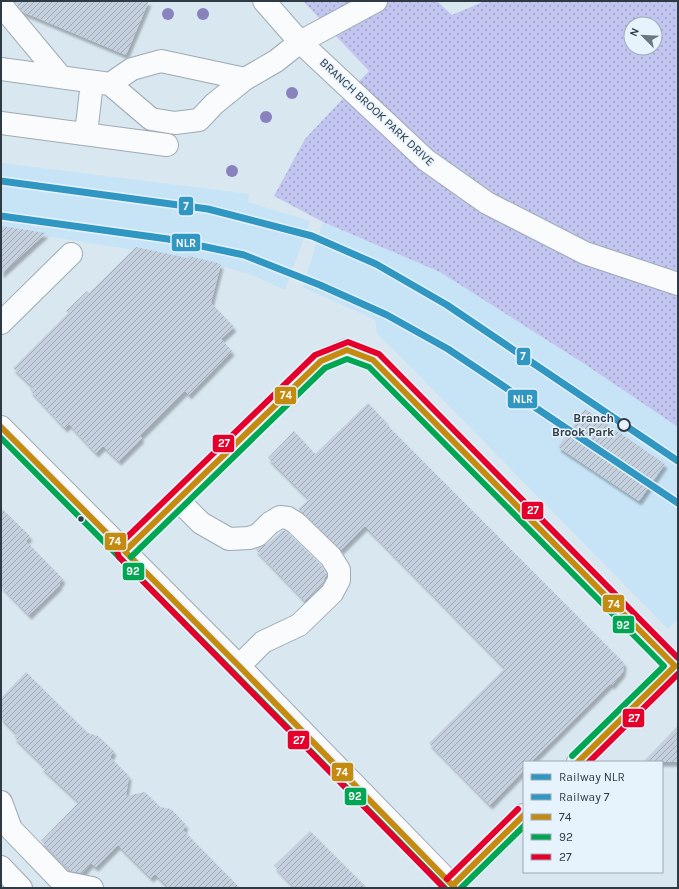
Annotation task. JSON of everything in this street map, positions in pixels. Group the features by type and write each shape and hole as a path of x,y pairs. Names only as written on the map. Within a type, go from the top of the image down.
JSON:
{"street":[{"name":"BRANCH BROOK PARK DRIVE","path":"264,1 300,42 426,160 487,203 585,253 678,284"},
{"path":"1,69 101,83 151,119 175,123 199,120 214,104 245,79 276,61 300,42 376,1"},
{"path":"1,5 61,77"},
{"path":"86,134 101,83 132,69 161,61 245,79"},
{"path":"1,123 167,145"},
{"path":"1,324 71,254"},
{"path":"125,551 321,361 347,350 373,360 677,665 579,761"},
{"path":"1,427 239,666 454,887 523,816"},
{"path":"178,500 201,523 229,539 258,536 270,523 280,517 288,518 296,523 331,557 339,570 339,580 332,593 300,624 263,642 239,666"},
{"path":"1,802 12,829 62,882 92,888"},
{"path":"1,867 21,888"}],"shaded area":[{"name":"Branch Brook Park","path":"303,1 437,1 452,15 485,1 678,1 678,427 586,365 440,272 323,222 274,196 305,139 369,71"},
{"path":"678,139 678,183 670,181"},
{"path":"1,163 249,194 248,202 310,221 285,290 252,275 204,261 1,229"},
{"path":"323,222 440,272 586,365 678,427 678,619 668,629 377,333 375,320 303,287"}],"building":[{"path":"14,1 149,1 126,55 23,12"},
{"path":"1,226 46,233 1,274"},
{"path":"136,247 187,258 189,256 221,264 211,303 234,327 221,339 232,351 189,395 185,391 140,436 142,438 119,461 103,446 96,453 69,424 65,428 30,390 33,387 13,368 68,313 66,311 87,291 89,293"},
{"path":"368,403 387,423 386,424 624,663 623,672 612,685 610,684 532,761 523,761 523,771 490,805 429,743 505,668 365,526 341,550 298,509 309,499 268,458 294,431 315,454"},
{"path":"585,409 665,464 639,501 558,447"},
{"path":"1,508 30,536 26,541 63,579 59,584 60,585 29,615 1,586"},
{"path":"283,530 321,565 326,574 323,584 305,601 255,549 267,544"},
{"path":"26,672 88,733 98,736 114,751 110,757 129,776 126,796 145,792 160,807 171,809 186,825 183,830 240,888 169,888 155,874 151,878 118,845 96,867 91,863 82,873 71,871 41,841 79,802 41,767 43,765 14,737 17,734 1,718 1,698"},
{"path":"678,726 678,762 644,761"},
{"path":"310,831 367,888 295,888 274,866"}],"rail line":[{"name":"7","path":"1,181 208,209 312,236 376,264 447,305 678,461"},
{"name":"NLR","path":"1,216 168,239 244,255 320,285 387,315 448,349 678,503"}],"transit line":[{"name":"27","path":"444,888 119,557 117,551 119,545 315,355 348,342 379,354 678,658"},
{"name":"74","path":"125,551 321,361 347,350 373,360 675,666 579,761"},
{"name":"92","path":"131,557 325,368 347,359 369,367 664,666 572,756"},
{"name":"74","path":"1,427 239,666 455,888"},
{"name":"92","path":"1,438 445,888"},
{"name":"27","path":"590,761 678,674"},
{"name":"27","path":"447,879 518,809"},
{"name":"74","path":"453,885 523,816"},
{"name":"92","path":"461,888 523,827"}],"place":[{"name":"Branch Brook Park","path":"624,425"}]}
